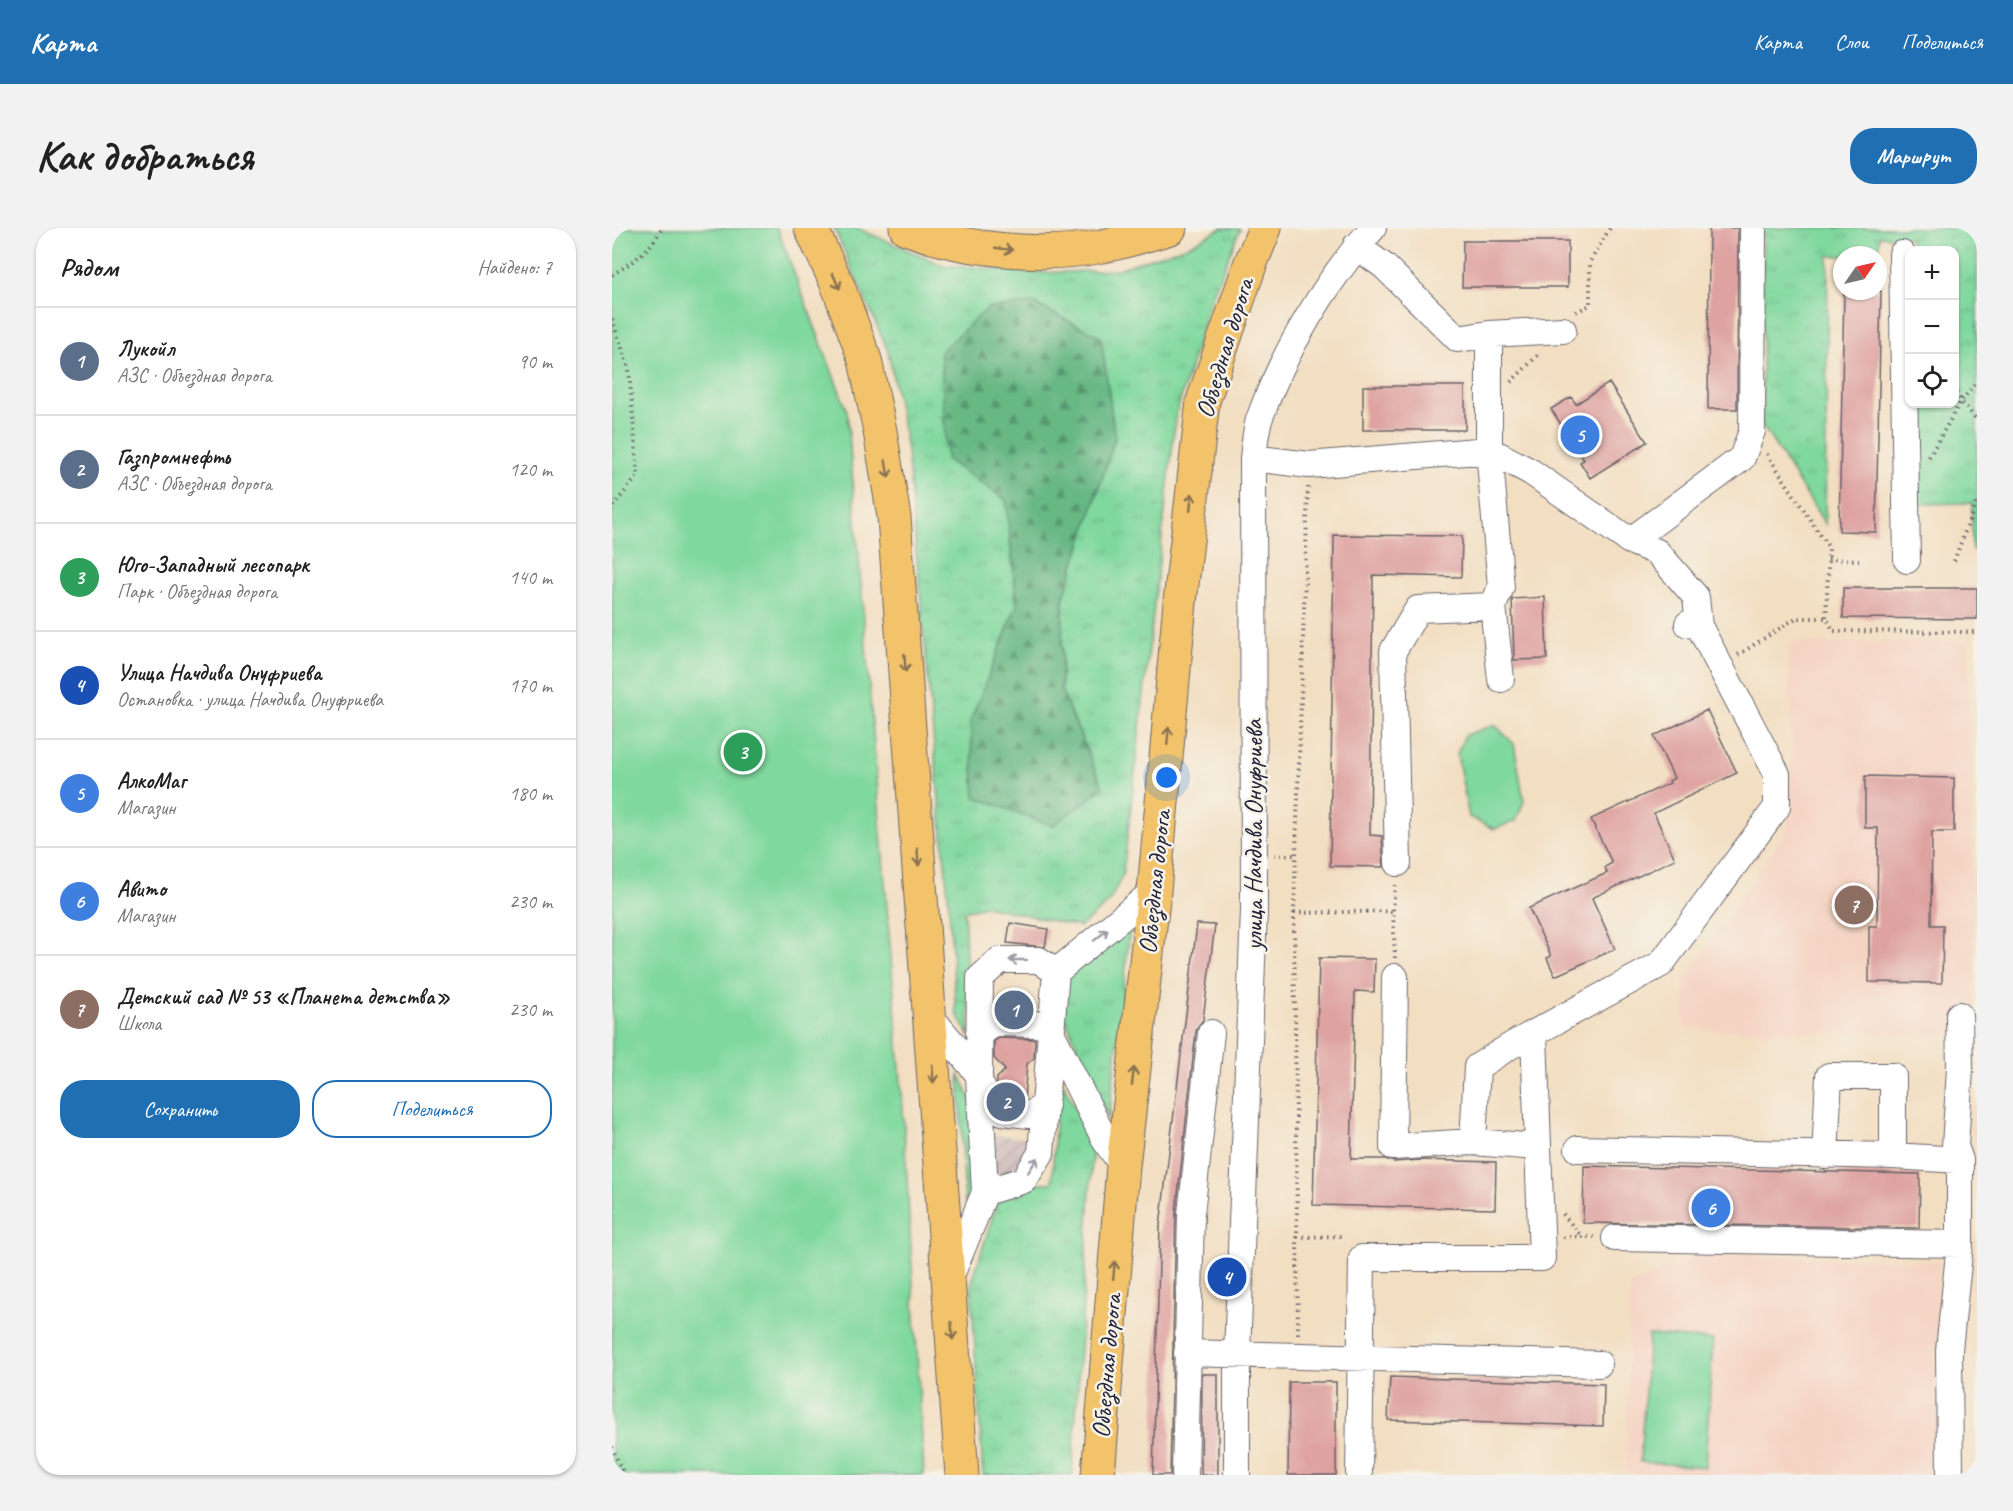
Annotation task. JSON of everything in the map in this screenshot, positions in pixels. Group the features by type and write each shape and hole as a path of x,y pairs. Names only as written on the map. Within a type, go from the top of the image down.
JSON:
{"main road":[{"path":"811,228 838,286 866,360 894,517 962,1475"},
{"path":"906,228 931,238 1018,251 1100,247 1170,228"},
{"name":"Объездная дорога","path":"1098,1475 1123,1166 1154,891 1180,602 1203,401 1265,228"}],"street":[{"path":"1630,541 1742,458 1752,431 1753,228"},
{"path":"1365,237 1384,266 1458,339 1489,334 1563,330"},
{"name":"улица Начдива Онуфриева","path":"1236,1475 1237,1355 1254,910 1252,458 1259,419 1297,334 1365,237"},
{"path":"1902,254 1907,561"},
{"path":"1489,334 1489,450 1501,587 1494,606 1500,679"},
{"path":"1252,458 1309,465 1489,450 1531,472 1630,541 1657,552 1696,597 1694,625 1720,666 1777,774 1777,807 1661,964 1477,1067 1473,1143"},
{"path":"1398,863 1393,651 1418,609 1494,606"},
{"path":"985,1192 1024,1180 1041,1153 1056,972 1154,891"},
{"path":"948,1282 985,1192 979,1078 980,978 1000,960 1039,960 1056,972"},
{"path":"1395,977 1393,1147 1473,1143 1538,1147"},
{"path":"929,1015 979,1078 989,1102 1002,1112 1029,1115 1046,1105"},
{"path":"1950,1475 1950,1350 1960,1244 1960,1160 1955,1146 1960,1069 1959,1015"},
{"path":"979,1033 995,1023 1036,1024 1052,1030 1106,1142 1123,1166"},
{"path":"1185,1475 1191,1214 1211,1033"},
{"path":"1359,1475 1362,1258 1542,1258 1534,1034"},
{"path":"1825,1156 1829,1076 1893,1077 1893,1156"},
{"path":"1578,1149 1893,1156 1960,1160"},
{"path":"1615,1238 1960,1244"},
{"path":"1187,1353 1599,1364"}],"path":[{"path":"612,274 641,257 662,228"},
{"path":"612,319 629,369 638,476 612,507"},
{"path":"1928,458 1961,400 1977,382"},
{"path":"1959,396 1977,420"},
{"path":"1752,431 1829,548 1826,618 1834,631 1977,632"},
{"path":"1299,1357 1294,913 1307,500"},
{"path":"1954,561 1977,500"},
{"path":"1828,559 1859,560"},
{"path":"1720,666 1796,618 1826,618"},
{"path":"1274,855 1296,855"},
{"path":"1294,913 1392,911 1395,977"},
{"path":"1560,1220 1560,1211 1581,1237"},
{"path":"1560,1228 1560,1237 1615,1238"},
{"path":"1297,1237 1345,1236"},
{"path":"612,1447 624,1475"}],"shaded area":[{"path":"1968,641 1975,1036 1684,1029 1685,980 1786,831 1792,754 1788,643"},
{"path":"991,1135 1028,1138 1027,1159 1019,1173 992,1184"},
{"path":"1702,1255 1939,1261 1935,1475 1626,1475 1630,1285"}],"green space":[{"path":"612,228 777,228 847,411 902,1094 924,1475 612,1475"},
{"path":"834,228 857,228 942,265 1040,273 1115,270 1190,245 1222,228 1240,229 1209,304 1176,415 1123,874 1109,902 1080,927 985,906 964,911 970,1037 956,1012 949,907 907,450 888,351","holes":["1115,438 1063,600 1061,690 1103,788 970,722 1017,605 1006,499"]},
{"path":"1763,228 1977,228 1977,550 1972,550 1972,503 1914,504 1912,408 1959,408 1959,246 1910,246 1910,238 1879,236 1879,246 1833,246 1833,256 1828,256 1825,524 1762,425"},
{"path":"1033,303 1101,337 1115,438 1063,600 1061,690 1103,788 1053,826 975,797 970,722 1017,605 1006,500 946,459 941,351 988,308"},
{"path":"1495,725 1514,744 1524,801 1516,821 1494,829 1469,817 1457,754 1465,735"},
{"path":"1121,926 1130,928 1109,1119 1064,1016 1066,973"},
{"path":"1058,1072 1093,1145 1072,1475 983,1475 971,1285 997,1202 1035,1183 1052,1183"},
{"path":"959,1074 972,1101 975,1191 965,1203"},
{"path":"1649,1335 1713,1340 1705,1467 1640,1462"}],"building":[{"path":"1709,228 1738,228 1737,409 1708,409"},
{"path":"1463,241 1568,241 1568,287 1462,287"},
{"path":"1844,300 1881,300 1876,532 1839,531"},
{"path":"1609,383 1647,442 1590,478 1580,462 1584,460 1551,409 1571,397 1576,404"},
{"path":"1363,386 1465,386 1465,430 1363,430"},
{"path":"1334,535 1462,536 1461,577 1373,575 1370,835 1382,836 1384,867 1330,866"},
{"path":"1843,588 1977,588 1977,619 1843,618"},
{"path":"1545,597 1547,659 1514,660 1512,599"},
{"path":"1707,710 1737,773 1654,813 1675,859 1592,898 1615,949 1555,976 1547,958 1551,956 1529,908 1607,873 1605,867 1612,863 1591,819 1670,783 1669,781 1674,778 1654,736"},
{"path":"1865,776 1954,778 1954,832 1932,832 1931,925 1943,925 1942,983 1869,982 1869,926 1877,926 1878,828 1865,828"},
{"path":"1010,923 1048,929 1045,947 1007,943"},
{"path":"1197,924 1215,925 1203,1020 1196,1031 1176,1212 1170,1475 1153,1475 1160,1226"},
{"path":"1319,958 1375,959 1374,992 1355,991 1351,1159 1385,1159 1394,1162 1420,1160 1496,1162 1495,1209 1313,1205"},
{"path":"1018,995 1029,1003 1029,1009 999,1008 999,1003 1007,996"},
{"path":"999,1038 1035,1039 1034,1058 1027,1064 1024,1099 1008,1098 997,1084 997,1078 1005,1070 994,1058 994,1041"},
{"path":"1584,1166 1920,1174 1919,1228 1583,1223"},
{"path":"1202,1374 1218,1374 1218,1475 1201,1475"},
{"path":"1390,1377 1604,1384 1603,1426 1388,1420"},
{"path":"1289,1382 1336,1382 1336,1475 1288,1475"}],"place":[{"name":"АлкоМаг","path":"1580,435"},
{"name":"Юго-Западный лесопарк","path":"743,752"},
{"name":"Детский сад № 53 «Планета детства»","path":"1854,905"},
{"name":"Лукойл","path":"1014,1010"},
{"name":"Газпромнефть","path":"1006,1102"},
{"name":"Авито","path":"1711,1208"},
{"name":"Улица Начдива Онуфриева","path":"1227,1277"}]}
